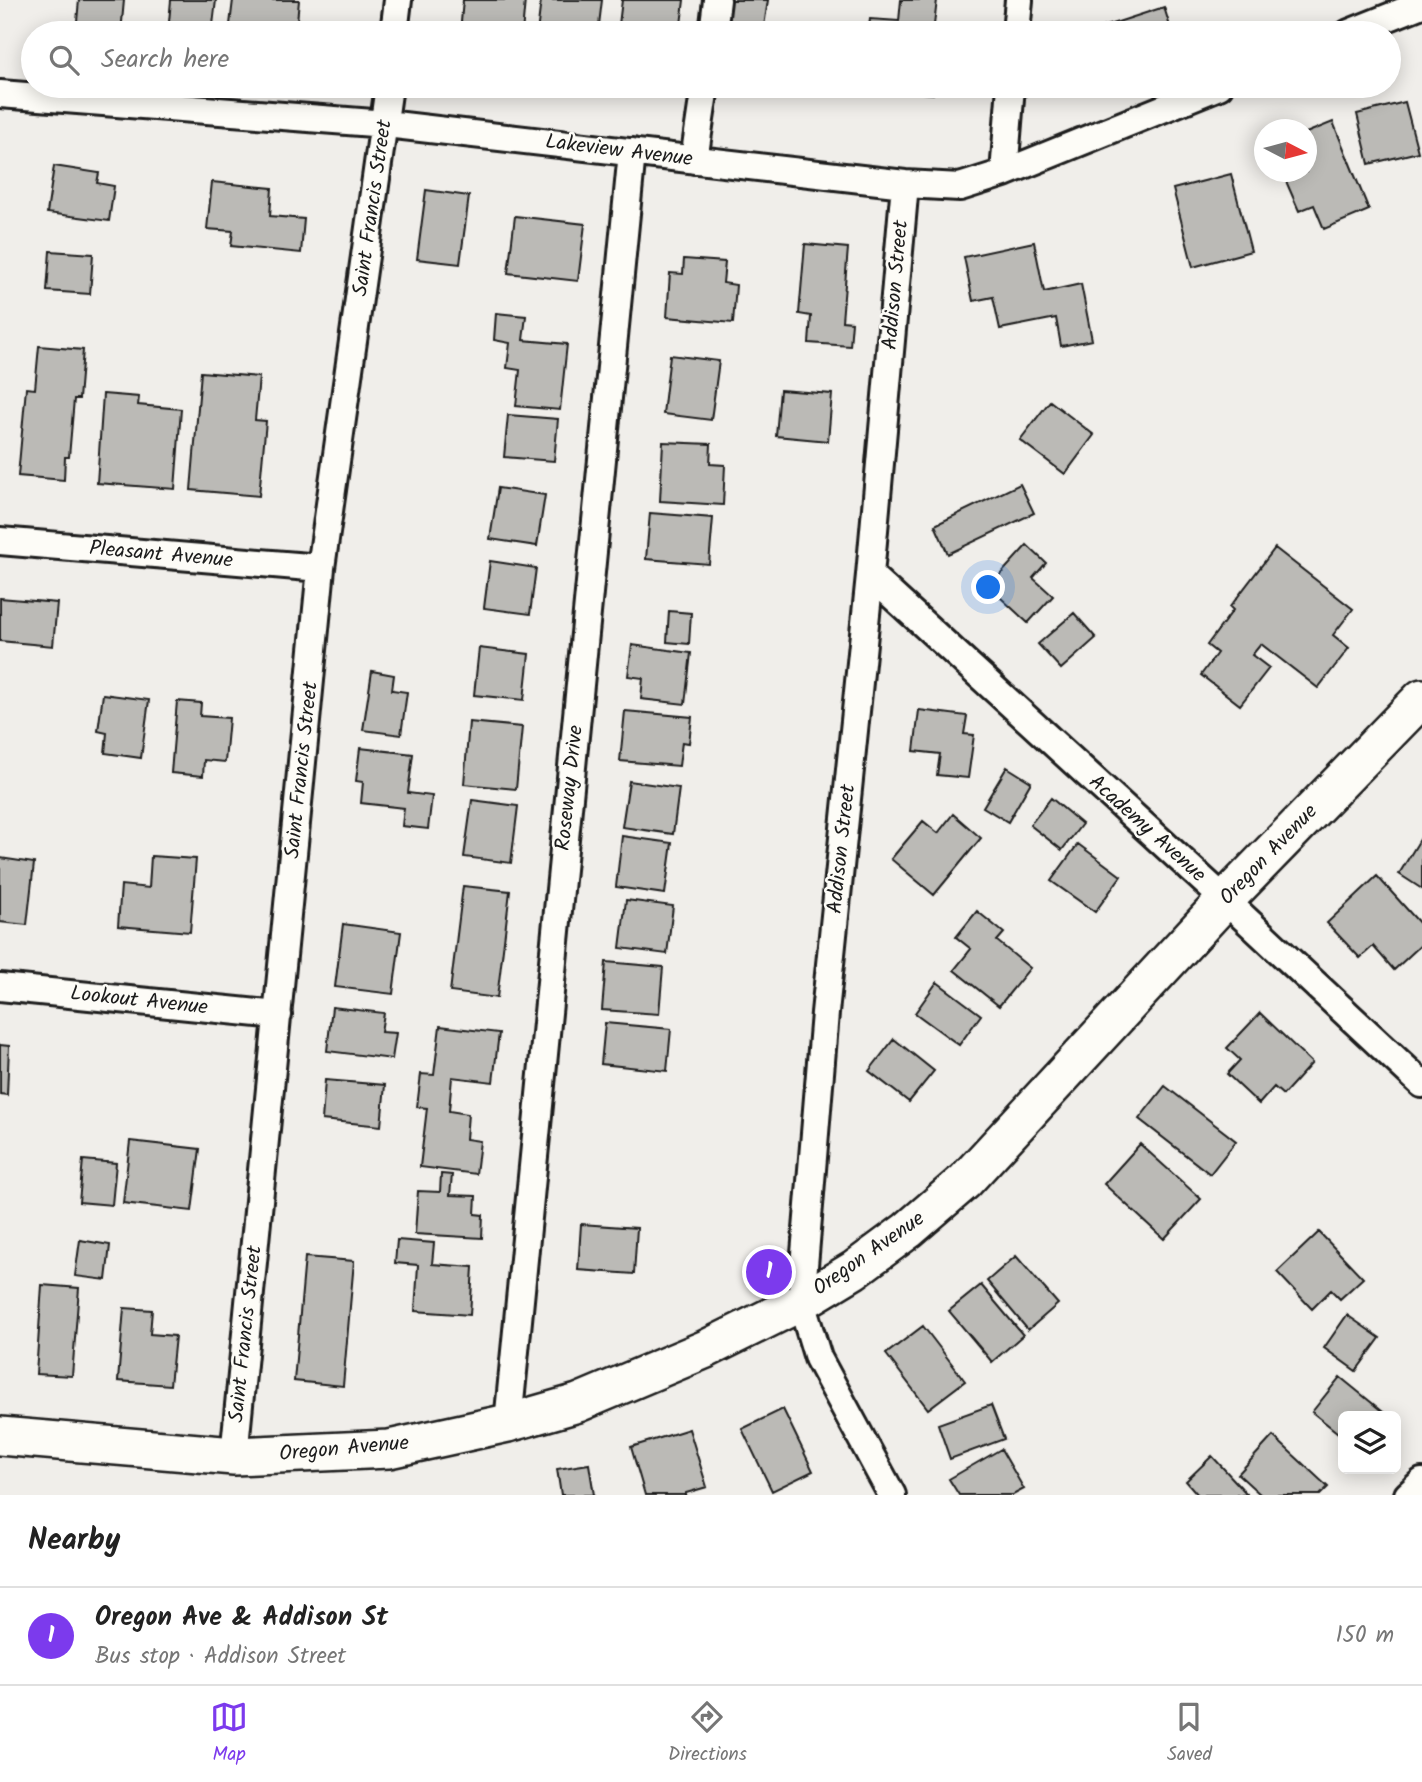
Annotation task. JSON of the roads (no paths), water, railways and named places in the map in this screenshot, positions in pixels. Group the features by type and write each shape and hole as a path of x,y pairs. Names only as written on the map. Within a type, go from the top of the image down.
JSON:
{"main road":[{"name":"Oregon Avenue","path":"0,1436 234,1456 389,1450 508,1423 578,1403 706,1349 801,1302 854,1270 908,1230 965,1181 1225,900 1422,698"}],"street":[{"path":"395,21 398,0"},
{"path":"715,21 718,0"},
{"path":"1017,21 1019,0"},
{"path":"1379,21 1422,4"},
{"name":"Lakeview Avenue","path":"0,94 21,96"},
{"name":"Lakeview Avenue","path":"51,98 386,124 905,184 960,187 1004,173 1189,98"},
{"name":"Saint Francis Street","path":"234,1456 321,568 388,98"},
{"path":"694,160 703,98"},
{"path":"1004,173 1010,98"},
{"name":"Roseway Drive","path":"508,1423 632,152"},
{"name":"Addison Street","path":"892,1495 818,1357 801,1302 825,1013 870,575 905,184"},
{"name":"Pleasant Avenue","path":"0,541 321,568"},
{"name":"Academy Avenue","path":"870,575 1422,1084"},
{"name":"Lookout Avenue","path":"0,987 278,1015"},
{"path":"1408,1495 1422,1482"}],"place":[{"name":"Oregon Ave & Addison St","path":"769,1272"}]}
